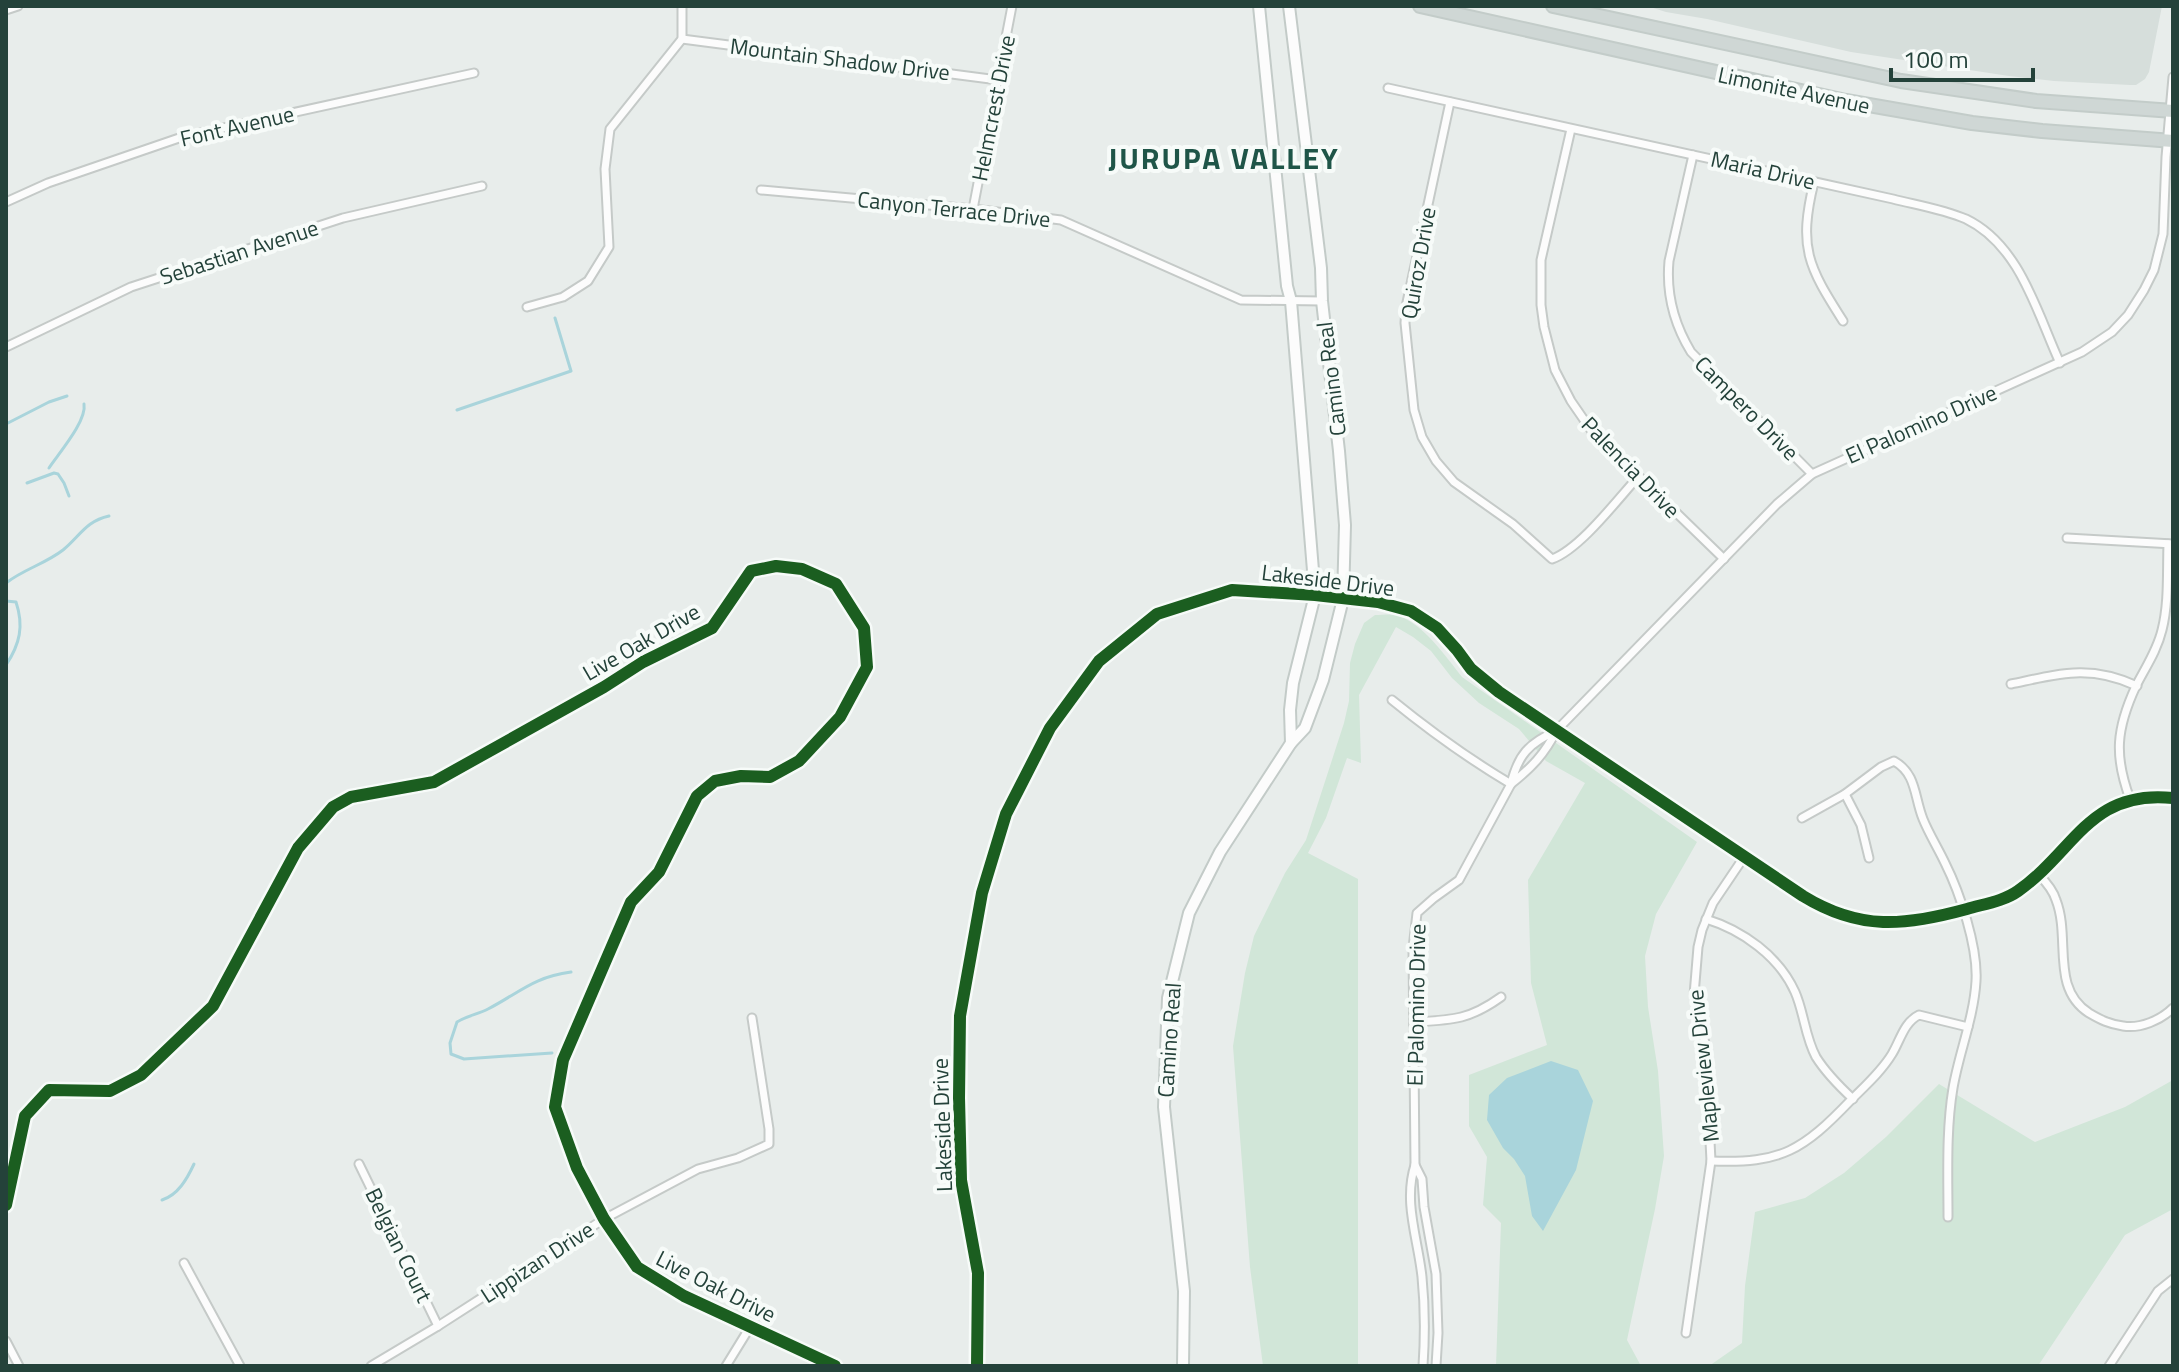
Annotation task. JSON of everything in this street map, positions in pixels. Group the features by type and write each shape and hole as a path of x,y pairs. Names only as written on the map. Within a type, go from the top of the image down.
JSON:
{"main road":[{"name":"Camino Real","path":"1259,6 1291,301 1315,595 1293,683 1291,743"},
{"name":"Camino Real","path":"1183,1366 1184,1291 1164,1107 1168,998 1189,913 1220,852 1291,743 1305,728 1323,680 1343,599 1344,510 1339,451 1321,268 1289,6"},
{"name":"Limonite Avenue","path":"1420,6 1902,112 2042,131 2170,141"},
{"name":"Limonite Avenue","path":"1553,6 1901,81 2036,101 2172,111"}],"street":[{"path":"6,10 18,6"},
{"path":"527,307 563,297 588,281 609,247 605,169 610,129 682,39 682,6"},
{"name":"Helmcrest Drive","path":"973,209 1012,6"},
{"name":"Mountain Shadow Drive","path":"682,39 998,80"},
{"name":"Font Avenue","path":"6,202 48,183 182,137 474,73"},
{"name":"El Palomino Drive","path":"1511,784 1547,749 1556,731 1777,504 1812,474 2060,363 2112,332 2135,305 2149,281 2161,247 2173,77"},
{"name":"Maria Drive","path":"1388,88 1935,209 1968,220 1985,232 2018,270 2060,363"},
{"name":"Quiroz Drive","path":"1450,102 1406,307 1414,410 1422,437 1436,461 1454,482 1513,524 1552,559 1563,555 1576,544 1638,477"},
{"name":"Palencia Drive","path":"1571,129 1541,260 1541,305 1555,370 1591,430 1724,559"},
{"name":"Campero Drive","path":"1693,155 1669,261 1668,277 1681,336 1691,352 1812,474"},
{"path":"1814,182 1806,222 1809,256 1815,275 1843,321"},
{"name":"Sebastian Avenue","path":"6,347 131,287 343,218 482,186"},
{"name":"Canyon Terrace Drive","path":"761,190 1061,220 1241,300 1322,301"},
{"path":"2067,538 2170,544 2163,626 2158,645 2122,721 2118,743 2121,774 2130,799"},
{"name":"Live Oak Drive","path":"6,1205 25,1116 49,1090 110,1091 141,1075 213,1006 298,848 333,807 351,797 434,782 643,662 712,628 751,571 776,566 802,569 836,584 864,628 867,667 840,717 799,761 770,777 741,776 715,781 697,796 659,872 631,902 563,1060 555,1107 577,1168 604,1219 637,1267 684,1296 835,1366"},
{"name":"Lakeside Drive","path":"977,1366 978,1273 961,1180 959,1098 960,1016 982,893 1006,814 1050,728 1099,661 1157,614 1232,590 1378,602 1411,611 1437,628 1482,680 1556,731 1812,902 1859,919 1907,922 1963,910 2015,893 2039,875 2099,814 2130,799 2154,796 2173,798"},
{"path":"2011,684 2075,672 2100,672 2137,686"},
{"path":"1392,700 1466,757 1511,784"},
{"name":"El Palomino Drive","path":"1423,1366 1422,1277 1409,1181 1415,1165 1413,948 1417,913 1459,880 1511,784 1515,766 1535,740 1556,731"},
{"path":"1522,757 1532,765"},
{"path":"1802,818 1894,761 1909,773 1923,819 1947,867 1963,910 1976,980 1953,1089 1948,1217"},
{"path":"1845,794 1861,825 1869,858"},
{"name":"Mapleview Drive","path":"1686,1333 1711,1161 1705,1043 1694,995 1698,947 1713,903 1744,857"},
{"path":"2039,875 2056,897 2067,985 2077,1005 2107,1024 2129,1027 2152,1022 2173,1008"},
{"path":"1706,919 1748,939 1776,964 1795,992 1815,1055 1829,1075 1853,1099"},
{"path":"1414,1022 1454,1020 1481,1012 1501,997"},
{"path":"1711,1161 1734,1163 1775,1157 1810,1140 1853,1099 1892,1054 1911,1019 1919,1015 1930,1016 1968,1027"},
{"name":"Lippizan Drive","path":"371,1366 604,1219 698,1169 738,1158 769,1144 752,1018"},
{"name":"Belgian Court","path":"359,1164 438,1326"},
{"name":"El Palomino Drive","path":"1415,1165 1422,1179 1436,1274 1436,1366"},
{"path":"184,1263 240,1366"},
{"path":"2109,1366 2158,1291 2173,1279"},
{"path":"726,1366 750,1327"},
{"path":"6,1341 19,1366"}],"shaded area":[{"path":"1647,6 2162,6 2149,72 2145,79 2130,85 2009,76 1851,52"}],"green space":[{"path":"1375,615 1395,615 1415,624 1462,677 1697,842 1656,914 1645,956 1664,1156 1627,1340 1641,1366 1496,1366 1501,1223 1483,1205 1487,1157 1469,1126 1469,1075 1547,1045 1531,983 1528,880 1585,783 1546,761 1519,729 1479,703 1452,678 1431,651 1396,627 1359,695 1361,763 1347,758 1326,818 1308,853 1358,879 1358,1366 1263,1366 1250,1267 1233,1046 1254,936 1285,873 1306,840 1344,723 1355,644 1364,623"},
{"path":"2173,1080 2173,1209 2125,1235 2038,1366 1709,1366 1742,1343 1745,1286 1755,1212 1805,1198 1844,1173 1886,1137 1939,1084 2035,1142 2125,1107"}],"water":[{"path":"1551,1061 1578,1070 1593,1101 1576,1170 1543,1231 1532,1216 1525,1176 1503,1148 1487,1120 1489,1095 1507,1078"}],"waterway":[{"path":"457,410 571,371 555,318"},
{"path":"6,424 67,396"},
{"path":"49,468 77,428 84,404"},
{"path":"27,483 58,474 69,496"},
{"path":"6,583 56,555 89,525 109,516"},
{"path":"6,601 16,602 20,627 15,650 6,665"},
{"path":"552,1053 464,1059 451,1054 450,1043 457,1022 488,1009 536,982 571,972"},
{"path":"162,1200 177,1190 194,1164"}],"cycle path":[{"path":"6,1205 25,1116 49,1090 110,1091 141,1075 213,1006 298,848 333,807 351,797 434,782 643,662 712,628 751,571 776,566 802,569 836,584 864,628 867,667 840,717 799,761 770,777 741,776 715,781 697,796 659,872 631,902 563,1060 555,1107 577,1168 604,1219 637,1267 684,1296 835,1366"},
{"path":"977,1366 978,1273 961,1180 959,1098 960,1016 982,893 1006,814 1050,728 1099,661 1157,614 1232,590 1378,602 1411,611 1437,628 1471,669 1499,692 1803,896 1844,915 1864,920 1903,922 1923,919 2007,897 2038,875 2103,813 2122,803 2145,798 2173,798"}],"district":[{"name":"JURUPA VALLEY","path":"1224,158"}]}
